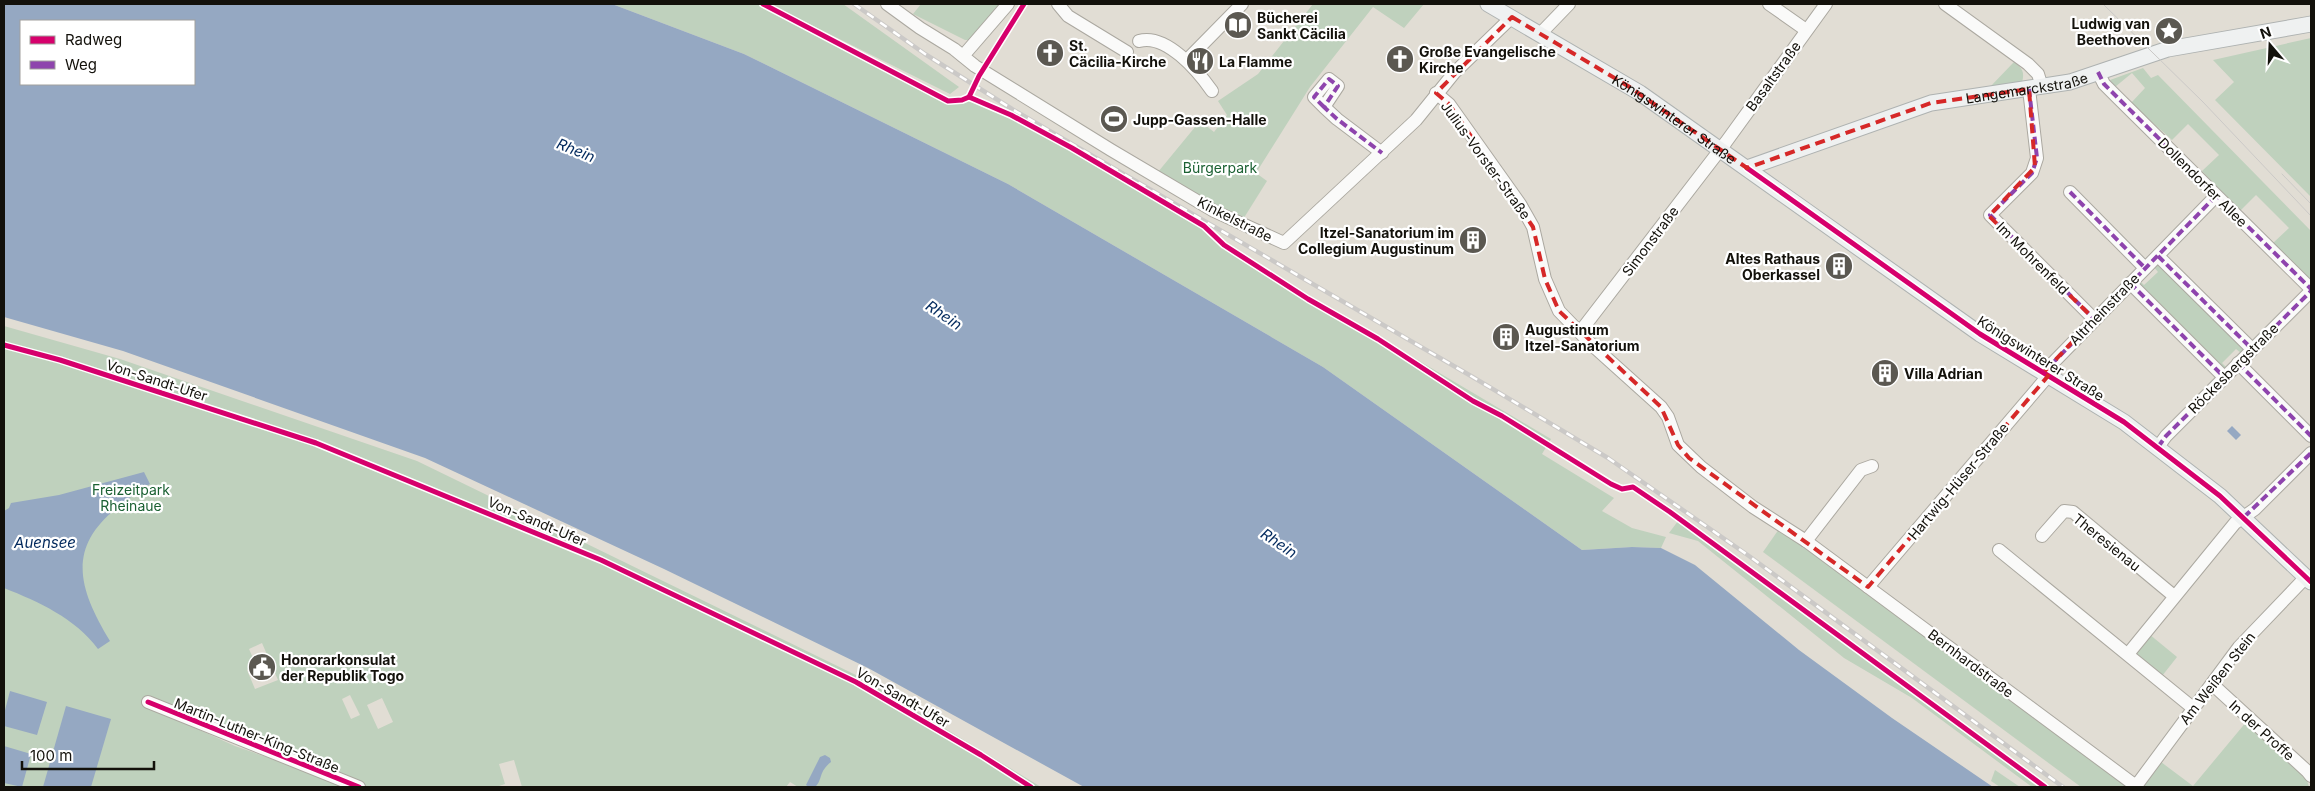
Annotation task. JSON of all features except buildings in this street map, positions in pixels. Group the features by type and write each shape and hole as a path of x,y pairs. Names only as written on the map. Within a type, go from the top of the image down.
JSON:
{"main road":[{"name":"Königswinterer Straße","path":"1488,4 1512,16 1640,94 1980,334 2124,422 2158,447 2244,517 2309,580"},
{"name":"Langemarckstraße","path":"1747,168 1931,103 2070,82 2168,49 2311,24"}],"street":[{"name":"Kinkelstraße","path":"887,4 975,66 1214,211 1284,244 1416,120 1436,94 1512,16"},
{"path":"963,56 1008,4"},
{"path":"1188,60 1242,4"},
{"path":"1541,34 1569,4"},
{"path":"1769,4 1806,30"},
{"name":"Basaltstraße","path":"1720,149 1826,4"},
{"path":"1946,4 2028,64 2038,74 2035,88"},
{"path":"1062,6 1068,16 1127,52"},
{"path":"1139,41 1151,40 1188,60 1212,91"},
{"name":"Dollendorfer Allee","path":"2098,72 2104,84 2311,290"},
{"name":"Im Mohrenfeld","path":"2035,88 2037,158 2035,167 2032,173 1990,215 2094,319"},
{"name":"Julius-Vorster-Straße","path":"1436,94 1449,104 1520,204 1533,227 1545,279 1553,300 1559,311 1582,334"},
{"path":"1324,107 1337,120 1382,153"},
{"name":"Simonstraße","path":"1582,334 1583,328 1720,149"},
{"name":"Altrheinstraße","path":"2070,192 2145,268"},
{"name":"Altrheinstraße","path":"2045,374 2094,319 2216,196"},
{"path":"2158,256 2252,349"},
{"path":"2130,283 2224,377"},
{"name":"Röckesbergstraße","path":"2158,447 2166,436 2311,290"},
{"name":"Bernhardstraße","path":"1582,334 1661,407 1668,417 1678,445 1689,458 1753,507 1806,541 2136,786"},
{"path":"2238,363 2311,436"},
{"name":"Hartwig-Hüser-Straße","path":"1868,587 2045,374"},
{"path":"2128,654 2236,523 2311,453"},
{"path":"1806,541 1861,470 1872,466"},
{"name":"Theresienau","path":"2042,536 2064,511 2073,512 2174,596"},
{"path":"2000,550 2193,708"},
{"name":"Am Weißen Stein","path":"2136,786 2239,647 2309,580"},
{"name":"In der Proffe","path":"2212,684 2307,770 2311,776"},
{"name":"Martin-Luther-King-Straße","path":"148,702 359,787"}],"highlighted area":[{"path":"1512,17 1628,86 1747,168 1931,103 2029,89 2035,167 1989,216 2094,319 2043,373 2048,376 1868,587 1689,458 1678,445 1661,407 1559,311 1545,279 1533,227 1449,104 1436,93"}],"green space":[{"path":"612,4 765,4 886,67 918,88 948,104 968,100 1010,116 1071,149 1291,285 1551,439 1542,454 1614,498 1602,511 1632,528 1666,537 1661,548 1632,547 1582,550 1323,367 1008,184 744,54"},
{"path":"769,4 843,4 959,87 950,94"},
{"path":"921,4 1000,4 970,40 965,40 913,14"},
{"name":"Bürgerpark","path":"1313,4 1424,4 1404,28 1373,7 1310,87 1256,173 1267,181 1242,221 1158,172 1200,121 1214,132 1227,115 1218,101 1258,74"},
{"path":"2311,38 2311,197 2215,100 2234,82 2213,60"},
{"path":"2014,62 2022,70 2022,82 1989,88"},
{"path":"2143,68 2151,78 2158,75 2311,231 2311,281 2273,243 2289,228 2256,195 2240,211 2202,171 2219,155 2188,124 2172,140 2131,103 2145,88 2132,73 2115,87 2110,80"},
{"path":"2157,263 2245,348 2241,353 2236,349 2222,363 2227,368 2224,370 2137,282 2139,280 2144,285 2158,272 2153,266"},
{"name":"Freizeitpark Rheinaue","path":"4,326 120,359 417,461 862,678 1041,787 798,787 790,782 786,787 522,787 514,760 499,764 505,784 496,787 364,787 162,713 235,746 352,787 4,787","holes":["262,643 278,680 255,689 247,670 256,665 249,649","350,695 360,715 351,719 342,699","382,698 393,722 378,729 367,705"]},
{"path":"1678,521 2041,787 2032,787 1912,698 1844,658 1698,541 1669,533"},
{"path":"1779,529 2129,787 2081,787 1763,552"},
{"path":"2149,634 2177,657 2162,676 2136,654"},
{"path":"2247,721 2305,773 2309,787 2142,787 2161,762 2193,786"},
{"path":"1995,770 2020,787 2000,787 1991,781"}],"water":[{"name":"Rhein","path":"4,4 612,4 744,54 1008,184 1323,367 1582,550 1632,547 1661,548 1695,565 1799,650 1892,718 1993,787 1084,787 868,668 664,569 425,458 123,351 4,317"},
{"path":"2232,426 2241,435 2236,440 2227,431"},
{"name":"Auensee","path":"144,472 150,484 132,496 104,520 92,536 85,552 83,568 90,603 110,641 98,649 79,628 56,612 4,588 4,511 9,508 11,503 59,495"},
{"path":"10,691 47,702 37,735 4,726 4,714"},
{"path":"66,706 111,719 91,787 43,787"},
{"path":"4,746 31,754 22,787 4,783"},
{"path":"825,755 830,758 831,762 824,769 815,787 809,787 806,785 820,757"}],"tram line":[{"path":"2103,4 2203,102 2311,216"},
{"path":"2282,174 2311,204"}],"railway":[{"path":"854,4 925,54 1012,109 1471,376 1608,458 1749,556 2063,787"}],"marked path":[{"path":"2098,72 2104,84 2311,289"},
{"path":"1324,107 1314,97 1329,79 1338,86 1324,107 1382,153"},
{"path":"2029,89 2037,158 2032,173 1990,215 2094,319"},
{"path":"2070,192 2145,268"},
{"path":"2043,373 2216,196"},
{"path":"2158,256 2252,349"},
{"path":"2130,283 2224,377"},
{"path":"2158,447 2166,436 2311,291"},
{"path":"2238,363 2311,436"},
{"path":"2244,517 2311,453"}],"cycle path":[{"path":"763,4 948,101 962,100 969,97 1011,115 1072,148 1204,226 1224,245 1308,299 1378,339 1473,401 1502,416 1611,484 1622,489 1633,487 1670,512 2045,787"},
{"path":"969,97 979,76 1024,4"},
{"path":"1747,168 1980,334 2124,422 2220,496 2311,582"},
{"name":"Von-Sandt-Ufer","path":"4,345 60,360 316,443 601,560 856,682 981,755 1031,787"},
{"path":"148,702 359,787"}],"place":[{"name":"Bücherei Sankt Cäcilia","path":"1238,25"},
{"name":"Ludwig van Beethoven","path":"2169,31"},
{"name":"St. Cäcilia-Kirche","path":"1050,53"},
{"name":"Große Evangelische Kirche","path":"1400,59"},
{"name":"La Flamme","path":"1200,61"},
{"name":"Jupp-Gassen-Halle","path":"1114,119"},
{"name":"Itzel-Sanatorium im Collegium Augustinum","path":"1473,240"},
{"name":"Altes Rathaus Oberkassel","path":"1839,266"},
{"name":"Augustinum Itzel-Sanatorium","path":"1506,337"},
{"name":"Villa Adrian","path":"1885,373"},
{"name":"Honorarkonsulat der Republik Togo","path":"262,667"}]}
